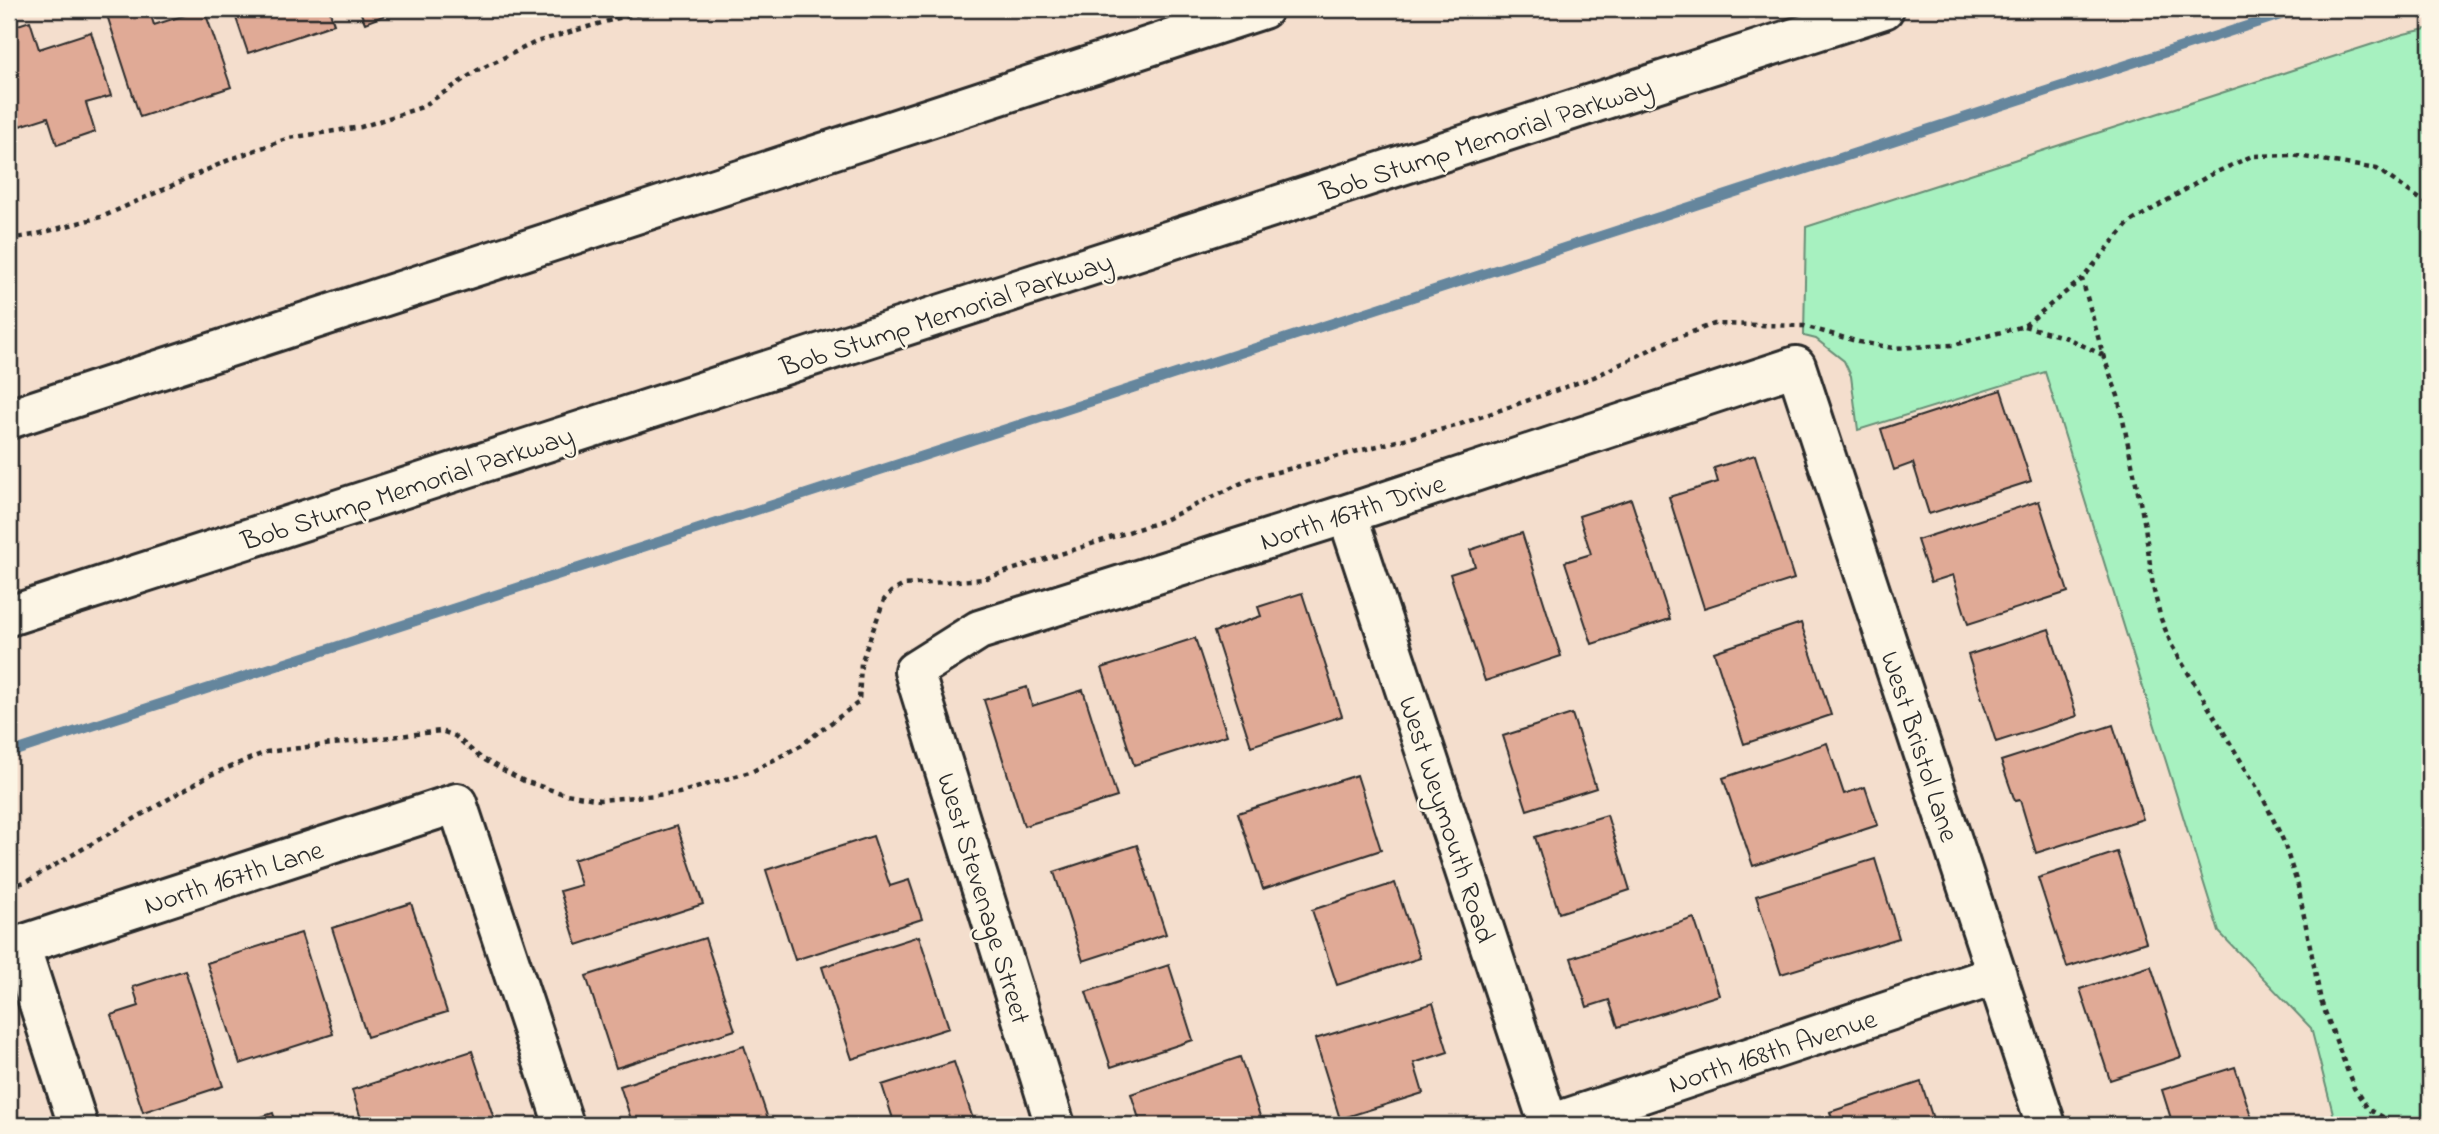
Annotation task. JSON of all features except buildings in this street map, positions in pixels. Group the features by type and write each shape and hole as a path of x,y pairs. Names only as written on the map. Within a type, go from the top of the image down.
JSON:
{"main road":[{"path":"9,419 1263,9"},
{"name":"Bob Stump Memorial Parkway","path":"9,616 1884,9"},
{"name":"North 167th Drive","path":"914,671 979,630 1348,514 1796,366"},
{"name":"West Bristol Lane","path":"1796,366 2046,1125"},
{"name":"West Weymouth Road","path":"1348,514 1548,1125"},
{"name":"West Stevenage Street","path":"914,671 1055,1125"},
{"name":"North 167th Lane","path":"14,947 457,803 564,1125"},
{"path":"14,947 78,1125"},
{"name":"North 168th Avenue","path":"1548,1125 1997,975"}],"path":[{"path":"615,19 621,9"},
{"path":"9,239 104,216 207,169 289,138 361,127 422,107 478,70 536,42 615,19 663,9"},
{"path":"2082,279 2103,355 2118,396 2161,619 2172,646 2263,798 2283,840 2298,886 2321,1001 2354,1088 2368,1109 2398,1125"},
{"path":"2024,326 2067,338 2103,355"}],"green space":[{"path":"2430,28 2430,1125 2336,1125 2311,1028 2219,932 2045,372 1858,430 1851,376 1844,361 1816,339 1804,336 1806,227 2404,34"}],"waterway":[{"path":"9,753 2299,9"}]}
